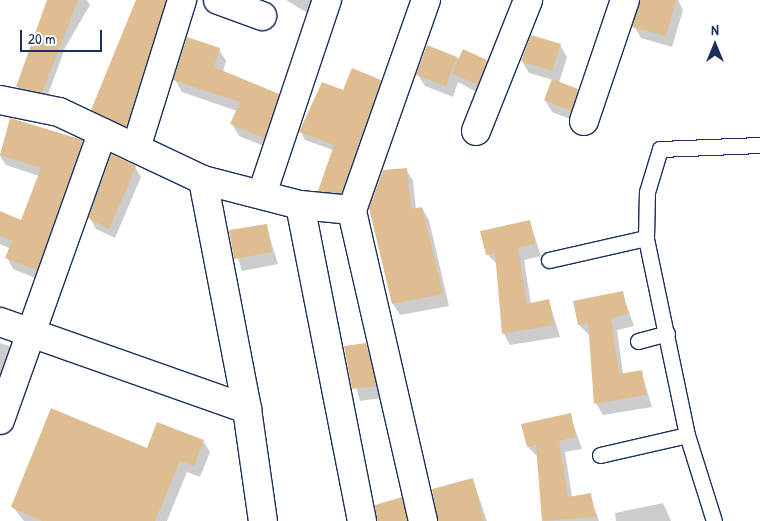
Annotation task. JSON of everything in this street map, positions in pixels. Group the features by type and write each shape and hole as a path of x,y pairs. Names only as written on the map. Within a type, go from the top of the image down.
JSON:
{"street":[{"path":"136,148 182,0"},
{"path":"218,0 262,16"},
{"path":"262,194 327,0"},
{"path":"424,521 352,210 426,0"},
{"path":"476,131 528,0"},
{"path":"584,120 625,0"},
{"path":"2,108 59,112 203,180 300,205 352,210"},
{"path":"0,420 28,332 102,133"},
{"path":"203,180 248,409 263,521"},
{"path":"300,205 362,521"},
{"path":"0,322 248,409"}],"lane":[{"path":"714,521 688,435 646,238 647,192 660,149 760,145"},
{"path":"549,260 646,238"},
{"path":"638,341 667,333"},
{"path":"600,455 688,435"}],"building":[{"path":"47,0 78,0 42,93 16,87"},
{"path":"136,0 166,0 126,127 91,110"},
{"path":"640,0 676,0 666,36 632,27"},
{"path":"531,35 561,44 552,71 521,61"},
{"path":"187,37 220,48 214,67 279,94 264,138 230,124 240,102 173,80"},
{"path":"427,45 457,57 446,86 416,75"},
{"path":"463,49 487,60 478,85 452,73"},
{"path":"352,68 381,80 341,193 318,191 334,145 299,132 322,82 343,90"},
{"path":"552,79 578,89 571,111 544,100"},
{"path":"10,118 83,140 37,270 5,258 12,241 0,236 0,211 21,220 41,168 0,155"},
{"path":"111,154 136,166 109,229 88,218"},
{"path":"407,168 411,209 422,207 443,294 392,304 369,208 383,170"},
{"path":"530,220 535,244 518,248 527,304 549,299 554,325 502,334 495,253 486,255 480,231"},
{"path":"267,224 272,252 234,259 229,230"},
{"path":"623,291 628,314 611,318 619,374 642,370 646,395 594,404 588,323 578,325 573,301"},
{"path":"366,343 376,386 352,389 344,346"},
{"path":"51,408 147,448 157,422 204,440 194,466 180,461 155,521 42,521 11,507"},
{"path":"571,413 576,437 559,441 568,497 591,493 595,517 542,521 536,445 527,447 521,424"},
{"path":"473,478 484,521 438,521 432,489"},
{"path":"402,497 407,521 377,521 375,505"}]}
